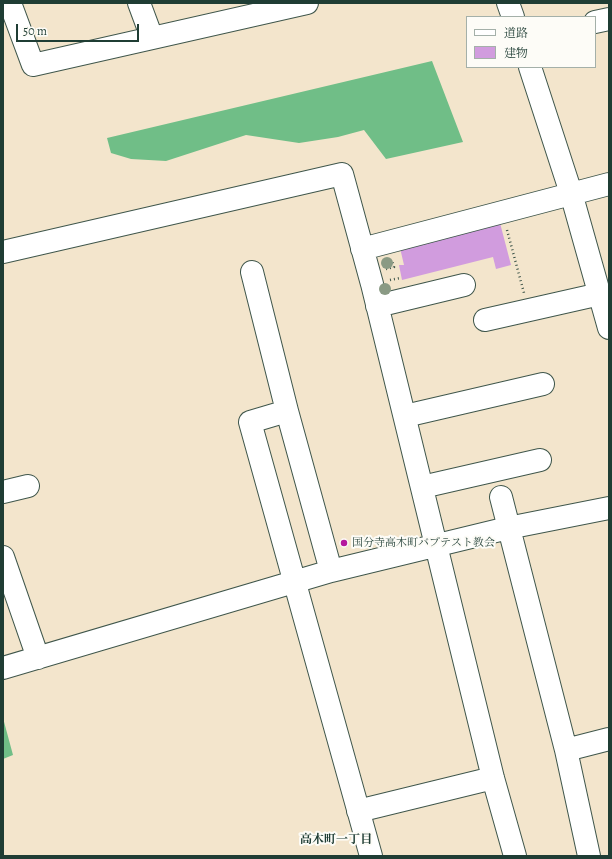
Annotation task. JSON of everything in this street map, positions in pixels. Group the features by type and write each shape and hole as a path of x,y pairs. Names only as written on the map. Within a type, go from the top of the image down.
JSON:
{"street":[{"path":"10,3 33,64 152,38 232,11 307,3"},
{"path":"139,3 152,38"},
{"path":"508,3 513,16"},
{"path":"596,22 609,19"},
{"path":"530,68 571,193 609,328"},
{"path":"3,252 342,174 377,306 494,778 515,856"},
{"path":"362,249 609,184"},
{"path":"252,272 286,411 331,571"},
{"path":"377,306 464,285"},
{"path":"485,320 516,318 600,294"},
{"path":"404,416 542,384"},
{"path":"286,411 250,422 370,856"},
{"path":"422,487 540,460"},
{"path":"4,490 28,486"},
{"path":"501,497 566,750 589,856"},
{"path":"3,668 331,571 508,528 609,508"},
{"path":"3,557 38,658"},
{"path":"566,750 609,739"},
{"path":"358,811 494,778"}],"path":[{"path":"502,212 516,318"}],"green space":[{"path":"432,61 463,142 386,159 364,130 338,137 299,143 246,135 166,161 131,159 111,153 107,138"},
{"path":"3,718 13,755 3,759"}],"building":[{"path":"500,223 511,265 496,269 493,257 402,280 399,265 404,265 400,248"}],"place":[{"name":"国分寺高木町バプテスト教会","path":"344,543"}],"district":[{"name":"高木町一丁目","path":"336,840"}]}
